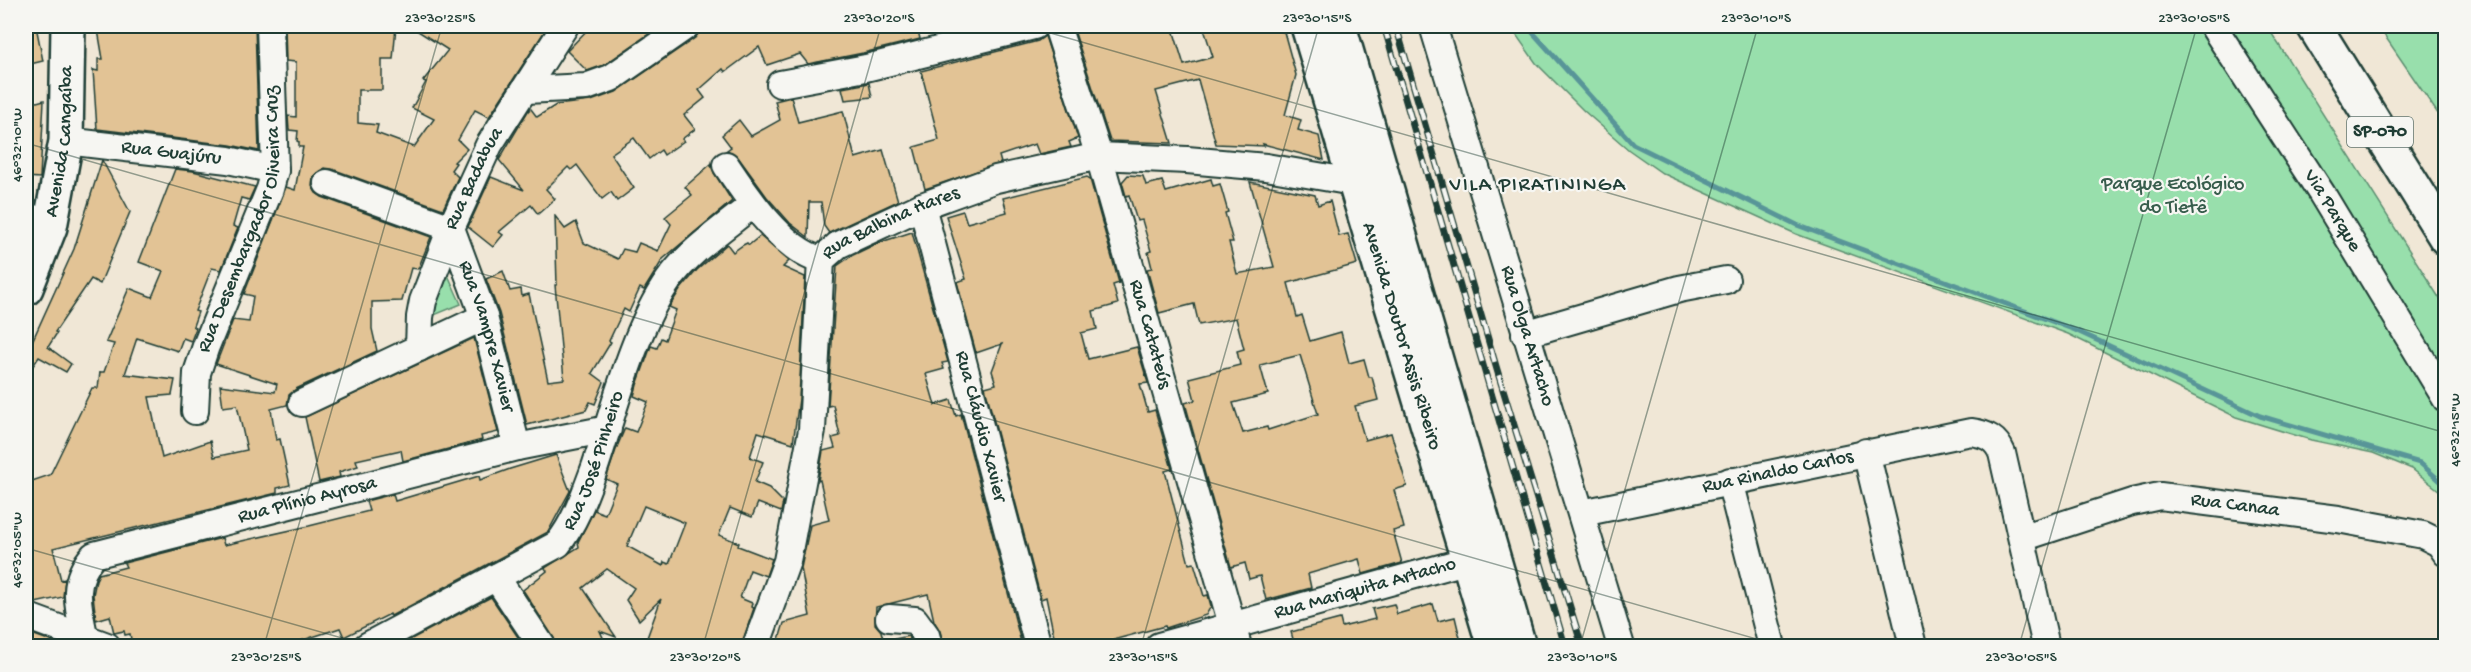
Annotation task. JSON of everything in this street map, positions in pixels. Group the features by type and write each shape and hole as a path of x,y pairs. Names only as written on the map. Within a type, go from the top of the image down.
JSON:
{"main road":[{"name":"Avenida Cangaíba","path":"26,288 38,221 66,141 68,26"},
{"name":"Avenida Doutor Assis Ribeiro","path":"1308,26 1494,646"},
{"name":"Avenida Doutor Assis Ribeiro","path":"1339,26 1519,646"},
{"name":"SP-070","path":"2314,26 2445,238"},
{"path":"1353,182 1381,198 1393,209"}],"street":[{"name":"Rua Desembargador Oliveira Cruz","path":"195,411 197,373 270,189 275,170 270,26"},
{"name":"Rua Badabua","path":"419,348 423,300 451,228 489,145 565,26"},
{"path":"526,90 586,87 611,78 686,26"},
{"path":"780,84 866,68 1034,26"},
{"name":"Rua Catateús","path":"1057,26 1099,156 1235,637"},
{"name":"Rua Olga Artacho","path":"1432,26 1621,646"},
{"name":"Via Parque","path":"2213,26 2322,194 2445,399"},
{"name":"Rua Guajúru","path":"66,141 228,159 275,170"},
{"name":"Rua Balbina Hares","path":"756,646 787,561 812,430 821,260 838,245 922,206 996,179 1099,156 1266,167 1353,182"},
{"path":"726,165 752,205 801,251 821,260"},
{"path":"327,183 451,228"},
{"name":"Rua José Pinheiro","path":"367,646 558,544 572,528 637,342 652,306 668,280 691,256 752,205"},
{"name":"Rua Cláudio Xavier","path":"922,206 1038,646"},
{"name":"Rua Vampre Xavier","path":"451,228 484,317 517,447"},
{"path":"1525,334 1679,289 1726,280"},
{"path":"302,403 484,317"},
{"name":"Rua Plínio Ayrosa","path":"96,643 79,608 78,584 84,566 94,555 517,447 608,429"},
{"name":"Rua Rinaldo Carlos","path":"1582,513 1866,452 1971,432 1987,435 1998,444 2022,538"},
{"path":"1866,452 1912,646"},
{"path":"1730,481 1772,646"},
{"name":"Rua Canaa","path":"2022,538 2132,502 2160,496 2338,519 2412,533 2433,538 2445,553"},
{"path":"2022,538 2046,646"},
{"name":"Rua Mariquita Artacho","path":"1159,646 1235,637 1469,560"},
{"path":"496,577 542,646"},
{"path":"26,616 96,643"},
{"path":"889,618 915,620 926,635 929,646"}],"green space":[{"name":"Parque Ecológico do Tietê","path":"1510,26 2267,26 2445,307 2445,495 2412,469 2373,453 2311,440 2236,417 2068,334 1796,234 1662,173 1629,150 1584,111 1536,63"},
{"path":"2378,26 2445,26 2445,124"},
{"path":"448,275 461,304 432,316"}],"building":[{"path":"26,26 36,26 43,61 26,65"},
{"path":"123,26 255,26 259,151 230,145 97,129 93,70 98,71 98,59 103,59 98,30"},
{"path":"285,26 396,26 393,59 382,59 382,90 358,90 358,123 378,125 376,133 414,147 434,119 412,108 426,82 423,81 448,50 410,26 548,26 489,117 475,110 458,140 467,149 454,162 456,163 451,170 458,177 443,209 332,169 324,168 313,177 312,186 322,197 431,237 418,269 411,268 402,301 372,302 372,329 377,351 296,389 289,395 287,405 271,409 276,440 280,439 290,485 277,488 277,493 53,548 61,580 65,579 63,597 35,603 26,600 26,483 50,475 92,388 98,388 100,372 104,372 114,344 106,342 129,288 152,297 163,271 139,262 175,169 193,171 255,187 249,200 241,198 233,226 238,228 221,270 212,268 209,275 195,311 198,312 193,326 196,328 191,341 183,338 178,351 137,338 125,374 175,380 172,395 149,397 162,458 210,441 214,457 247,450 237,405 223,407 220,385 275,392 277,384 216,364 233,320 249,322 253,296 244,294 286,187 295,190 303,147 299,147 297,141 298,131 289,130 288,116 296,117 296,62 286,61"},
{"path":"591,26 660,26 604,65 587,71 567,51"},
{"path":"701,26 917,26 920,39 808,64 800,54 767,65 759,47 725,72 723,69 699,90 705,98 684,115 695,129 682,139 684,141 664,155 661,150 649,159 634,138 611,154 634,188 617,201 611,192 602,199 577,165 571,170 568,167 546,189 555,199 538,214 531,205 499,232 503,235 493,247 468,227 491,177 524,190 499,160 528,111 531,109 537,117 556,105 591,101 616,92 695,38"},
{"path":"1172,26 1184,65 1213,57 1203,26 1274,26 1273,30 1284,32 1296,75 1285,115 1301,120 1298,130 1319,136 1324,160 1263,144 1264,146 1216,144 1198,80 1156,91 1172,143 1110,141 1073,27"},
{"path":"1045,36 1078,138 1069,142 1071,147 1039,154 1035,144 999,156 1001,163 925,189 914,147 939,140 921,71 1038,41"},
{"path":"869,83 872,97 845,100 842,88"},
{"path":"791,97 798,122 843,111 855,158 883,150 898,201 829,233 824,226 821,202 809,202 808,237 790,223 767,197 738,157 727,150 731,147 722,135 739,120 751,136 780,120 775,101"},
{"path":"44,100 40,178 26,177 26,105"},
{"path":"102,160 130,212 100,284 91,279 55,332 57,333 48,347 71,364 66,372 39,357 26,376 26,355 74,249"},
{"path":"711,164 714,173 732,201 663,259 644,290 640,288 629,312 624,309 609,341 611,342 592,373 604,382 595,404 590,402 586,410 527,425 499,313 486,279 503,271 510,291 521,289 522,296 529,294 548,381 564,379 555,285 557,285 555,216 565,229 576,222 584,243 618,259 623,249 635,252 639,243 658,251 671,224 665,217 692,195 685,187"},
{"path":"1128,175 1143,176 1146,185 1162,181 1166,192 1211,179 1213,186 1220,184 1228,212 1225,213 1233,242 1229,242 1237,274 1274,267 1250,182 1315,195 1318,205 1330,201 1339,236 1348,234 1357,264 1288,283 1297,317 1302,315 1310,341 1341,332 1349,363 1364,359 1369,377 1372,377 1378,400 1355,406 1365,440 1391,433 1407,486 1394,490 1404,528 1393,531 1402,563 1363,574 1359,559 1308,574 1311,588 1266,600 1260,576 1249,579 1245,563 1231,567 1185,403 1195,400 1189,378 1240,365 1237,351 1244,349 1236,318 1199,325 1194,304 1159,313 1147,269 1152,268 1148,252 1151,251 1142,220 1137,221 1129,195 1126,196 1122,182","holes":["1300,355 1318,414 1268,430 1267,427 1243,433 1233,403 1268,394 1260,365"]},
{"path":"1087,177 1090,179 1119,283 1113,285 1118,304 1093,311 1097,329 1081,333 1088,359 1137,347 1148,383 1140,384 1148,412 1155,410 1172,469 1165,471 1189,564 1194,563 1204,596 1208,595 1211,606 1206,615 1166,628 1165,626 1091,646 1056,646 1046,597 1041,599 985,387 996,384 992,371 1002,344 976,353 957,282 966,279 946,216 963,211 967,223 1007,212 1003,198"},
{"path":"912,232 948,362 942,363 944,369 926,374 935,405 951,400 956,416 961,414 1022,646 944,646 940,631 934,621 928,594 876,607 875,624 881,631 885,646 777,646 784,623 810,616 801,568 810,525 829,520 820,480 818,481 823,451 835,448 832,438 840,436 833,405 828,406 837,266 878,243"},
{"path":"760,236 789,261 783,267 805,277 799,399 793,443 758,432 750,457 763,462 755,482 769,488 783,502 781,512 758,503 752,517 730,508 719,535 739,543 738,546 772,559 766,576 750,570 740,598 752,603 751,607 754,608 741,646 644,646 661,599 639,620 626,600 634,588 607,569 583,588 616,637 600,631 607,646 557,646 523,590 547,571 545,568 579,547 578,542 594,510 605,514 617,484 606,479 617,447 625,428 636,432 648,402 634,396 637,385 651,346 657,348 661,338 665,340 676,310 669,307 680,290 697,270 727,244 733,252 747,243 749,245","holes":["644,506 685,523 669,564 664,562 663,566 627,546"]},
{"path":"474,338 498,432 481,436 482,440 403,461 401,450 356,460 358,466 339,472 340,477 319,482 305,417"},
{"path":"556,455 570,491 548,532 391,616 390,614 344,637 340,628 297,642 298,646 138,646 132,645 130,634 125,635 124,631 114,633 110,616 96,620 93,595 96,580 99,574 126,567 124,563 222,538 224,545 369,511 366,501 393,494 395,501 479,476 480,480"},
{"path":"491,597 524,646 481,646 476,641 470,646 398,646"},
{"path":"1394,604 1397,614 1433,604 1438,621 1455,617 1462,646 1295,646 1291,632 1340,619 1342,627 1375,619 1372,609"},
{"path":"26,632 65,646 26,646"},
{"path":"908,636 914,646 891,646 890,640"}],"waterway":[{"path":"1527,26 1633,144 1797,225 2075,330 2260,416 2420,463 2446,486"}],"railway":[{"path":"1384,26 1565,646"},
{"path":"1396,26 1498,373 1582,646"}],"district":[{"name":"VILA PIRATININGA","path":"1538,186"}]}
